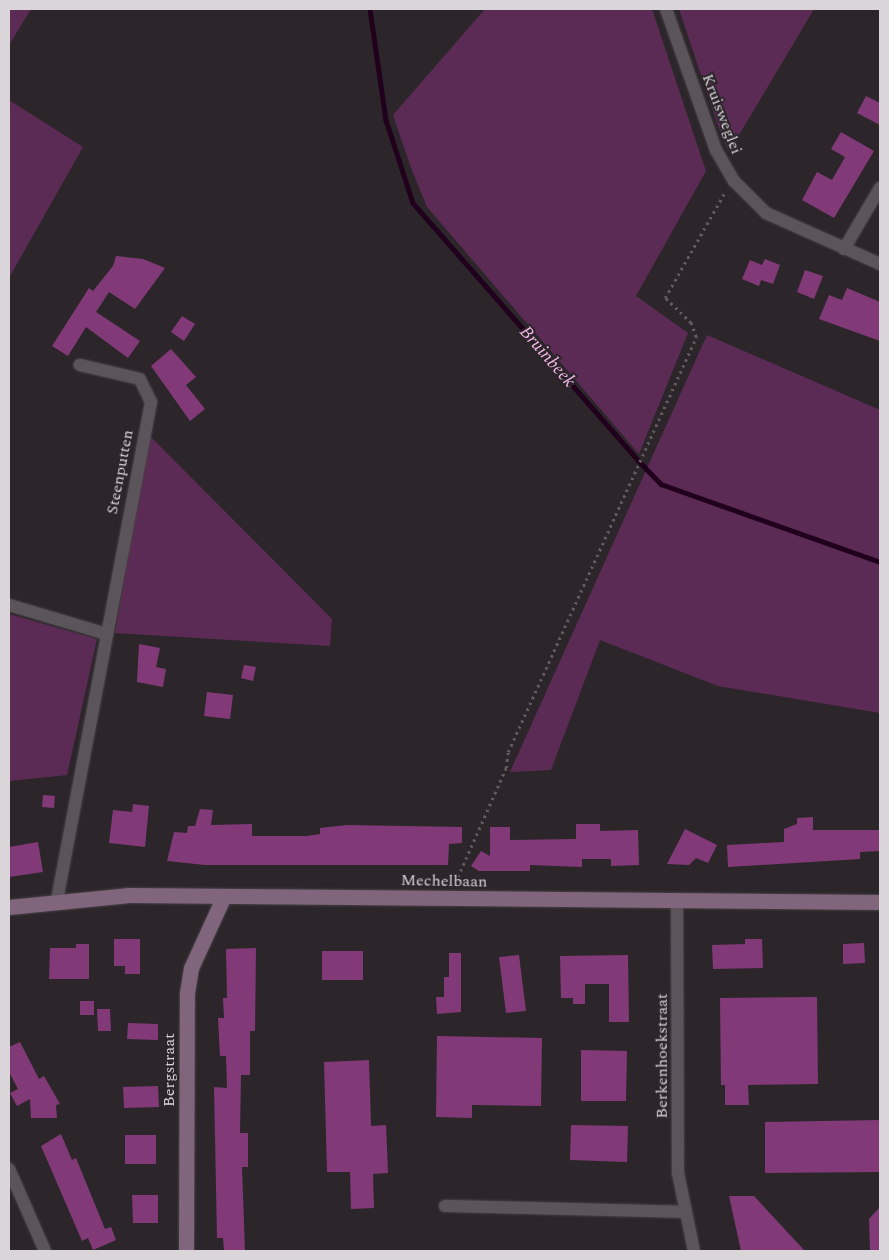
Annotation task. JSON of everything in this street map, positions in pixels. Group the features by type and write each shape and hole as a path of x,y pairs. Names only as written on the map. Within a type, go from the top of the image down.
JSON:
{"street":[{"name":"Kruisweglei","path":"666,9 716,150 734,181 766,213 880,264"},
{"path":"844,249 880,188"},
{"name":"Steenputten","path":"57,900 151,402 140,379 80,365"},
{"path":"9,605 107,634"},
{"name":"Mechelbaan","path":"9,907 57,900 128,895 880,902"},
{"name":"Bergstraat","path":"186,1251 187,993 194,961 224,896"},
{"name":"Berkenhoekstraat","path":"677,900 678,1173 694,1251"},
{"path":"9,1169 45,1251"},
{"path":"445,1206 685,1212"}],"path":[{"path":"448,898 506,768 512,744 696,337 691,323 668,304 667,291 734,181"}],"shaded area":[{"path":"9,9 31,9 9,45"},
{"path":"485,9 652,9 706,171 636,296 688,333 639,454 427,207 411,168 393,115"},
{"path":"679,9 814,9 729,152 718,126"},
{"path":"9,100 83,147 9,278"},
{"path":"707,335 880,410 880,713 718,686 600,640 551,770 510,772"},
{"path":"149,435 332,619 330,646 115,633"},
{"path":"9,614 97,639 67,775 9,781"}],"building":[{"path":"866,96 880,103 880,125 857,113"},
{"path":"841,132 874,151 834,218 802,200 817,172 832,180 845,157 831,149"},
{"path":"116,256 143,259 165,268 135,309 109,292 96,312 140,341 128,358 86,327 68,356 52,346 89,288 93,291 113,266"},
{"path":"765,259 780,265 773,284 761,280 759,286 742,279 750,260 762,265"},
{"path":"805,270 823,276 814,299 797,292"},
{"path":"847,288 880,302 880,341 819,319 829,295 842,300"},
{"path":"182,316 195,324 184,341 171,332"},
{"path":"171,349 196,377 186,385 205,409 190,421 151,366"},
{"path":"139,644 160,648 156,667 166,669 163,687 137,682"},
{"path":"244,665 256,667 253,681 241,678"},
{"path":"207,692 233,695 230,719 204,716"},
{"path":"43,795 55,796 54,808 42,807"},
{"path":"133,804 149,806 145,847 109,843 113,810 132,812"},
{"path":"200,809 213,810 211,825 252,824 252,836 307,836 320,834 320,828 347,825 462,827 462,843 449,844 448,865 205,865 167,861 174,832 187,833 188,826 195,826"},
{"path":"813,817 813,830 880,830 880,851 860,852 860,859 728,867 727,845 784,842 784,829 797,824 797,818"},
{"path":"576,824 600,824 600,831 638,830 639,865 611,866 611,859 582,859 582,867 530,865 530,871 479,871 471,866 481,851 490,856 490,827 510,827 510,840 576,839"},
{"path":"685,829 717,845 708,863 696,858 689,865 667,864"},
{"path":"38,842 43,872 9,877 9,847"},
{"path":"114,939 140,939 140,974 125,974 125,966 114,966"},
{"path":"745,939 762,939 763,968 713,969 712,945 745,944"},
{"path":"864,943 865,963 843,964 843,944"},
{"path":"76,944 89,944 89,979 49,979 50,948 76,948"},
{"path":"256,948 255,1031 250,1031 250,1075 241,1075 240,1133 248,1133 248,1167 242,1167 245,1251 224,1251 223,1238 217,1238 214,1087 227,1088 226,1056 220,1056 218,1018 224,1018 223,998 227,998 226,949"},
{"path":"322,951 363,951 363,980 322,980"},
{"path":"449,953 461,953 461,1012 437,1014 436,997 444,997 444,977 449,977"},
{"path":"519,955 526,1011 506,1013 499,957"},
{"path":"628,955 629,1022 609,1022 609,984 585,984 585,1004 573,1004 573,998 561,998 560,956"},
{"path":"817,997 818,1084 748,1085 749,1105 725,1105 725,1085 721,1085 720,998"},
{"path":"80,1001 94,1001 94,1015 80,1015"},
{"path":"97,1009 110,1009 111,1031 98,1031"},
{"path":"128,1023 158,1024 158,1040 127,1039"},
{"path":"437,1036 542,1038 541,1106 472,1105 472,1118 436,1117"},
{"path":"20,1042 39,1079 44,1076 60,1104 56,1105 57,1118 31,1118 30,1099 17,1106 10,1093 18,1089 9,1072 9,1047"},
{"path":"581,1050 627,1051 626,1101 581,1101"},
{"path":"369,1060 371,1126 386,1125 388,1173 373,1174 374,1208 351,1209 350,1172 327,1172 324,1062"},
{"path":"158,1086 159,1107 124,1108 123,1087"},
{"path":"880,1120 880,1172 765,1173 765,1122"},
{"path":"571,1125 628,1126 627,1162 570,1160"},
{"path":"61,1134 72,1160 76,1158 105,1229 111,1227 116,1240 93,1250 88,1238 82,1241 41,1146"},
{"path":"125,1135 156,1135 156,1164 125,1164"},
{"path":"132,1195 158,1195 158,1223 133,1223"},
{"path":"729,1196 754,1196 805,1251 741,1251"},
{"path":"880,1207 880,1251 870,1251 869,1219"}],"waterway":[{"name":"Bruinbeek","path":"370,9 386,120 413,203 637,459 661,484 880,562"}]}
